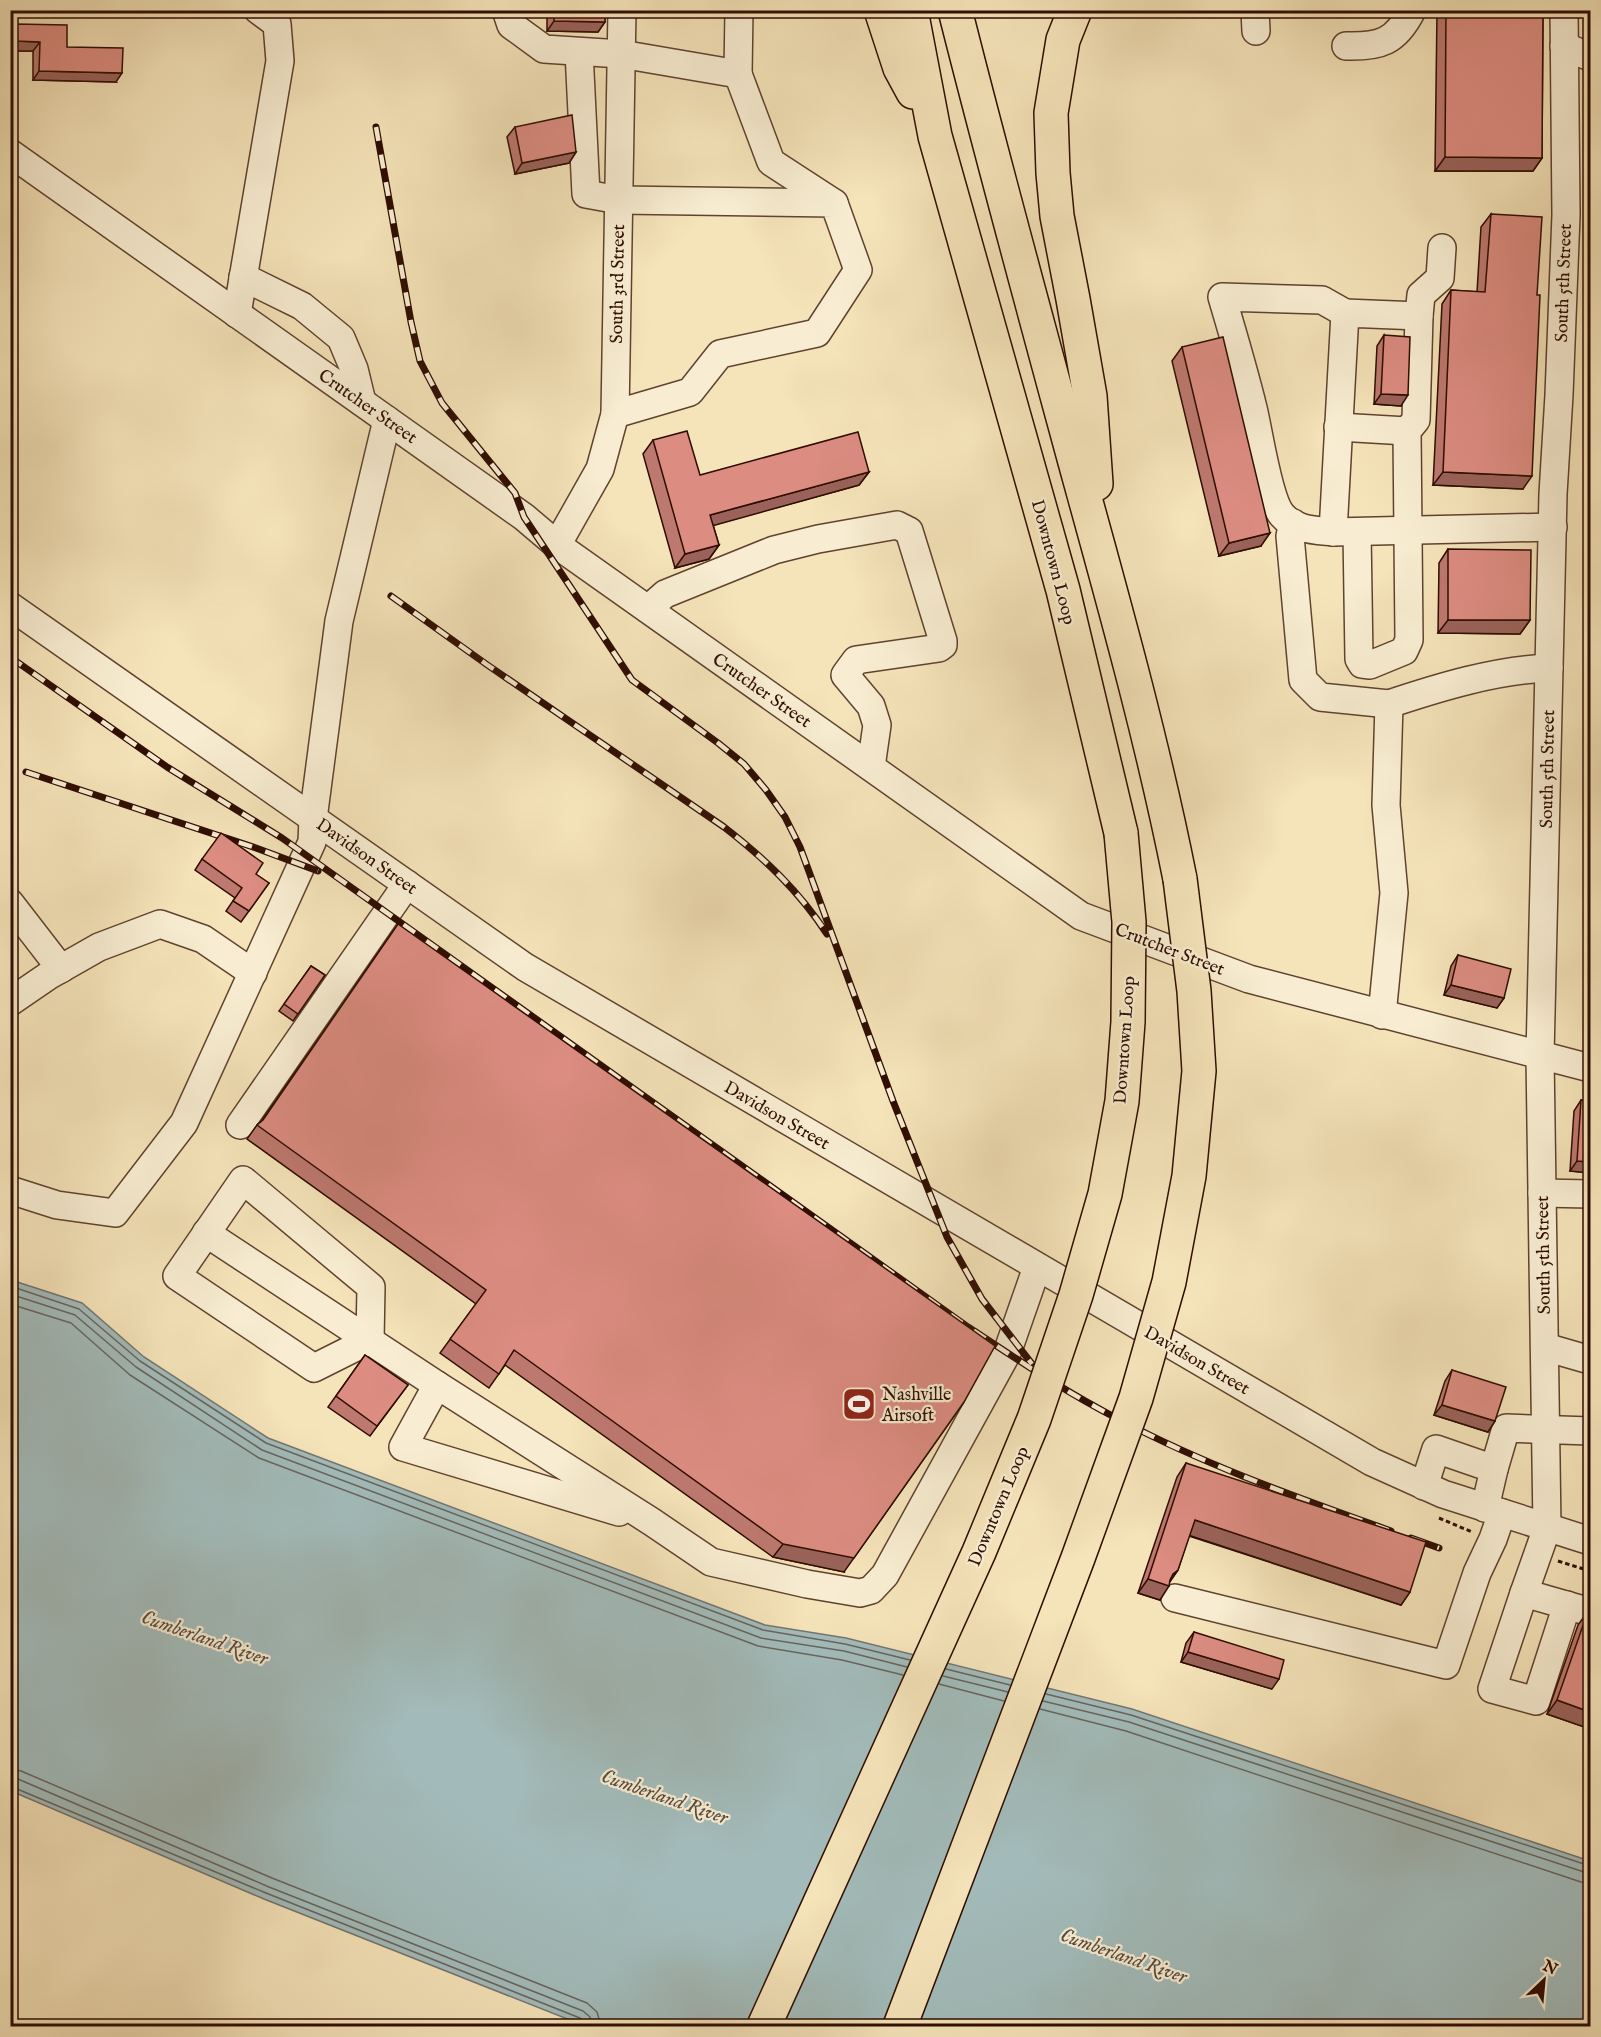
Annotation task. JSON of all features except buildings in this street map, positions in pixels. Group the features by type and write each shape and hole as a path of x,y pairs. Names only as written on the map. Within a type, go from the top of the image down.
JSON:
{"highway":[{"path":"881,10 900,68 935,136"},
{"name":"Downtown Loop","path":"764,2026 979,1552 1034,1419 1076,1295 1105,1194 1122,1101 1128,1022 1130,922 1121,833 1063,590 935,136 910,10"},
{"path":"900,2026 1078,1558 1136,1398 1169,1282 1189,1176 1199,1071 1194,991 1180,879 1163,793 1125,643 1003,200 955,10"},
{"path":"1075,10 1063,40 1051,112 1053,173 1057,216 1090,396 1101,558"},
{"path":"1063,40 1087,10"}],"street":[{"path":"237,314 280,60 277,24 258,10"},
{"path":"506,10 511,25 544,49 621,54 738,74"},
{"name":"South 3rd Street","path":"557,545 600,469 615,414 622,10"},
{"path":"615,414 690,392 720,354 817,333 858,270 834,203 771,162 738,74 740,10"},
{"path":"1346,46 1370,47 1389,40 1400,31 1412,10"},
{"name":"South 5th Street","path":"1547,1528 1540,1056 1553,527 1566,215 1564,10"},
{"path":"1564,46 1590,57"},
{"path":"579,52 586,194 619,200 834,203"},
{"name":"Crutcher Street","path":"10,153 524,517 557,545 1081,916 1249,980 1590,1068"},
{"path":"1345,313 1338,427 1345,532 1359,659 1362,664 1370,666 1404,651 1410,640 1407,431 1416,420 1420,295 1440,278 1442,248"},
{"path":"243,277 302,306 340,338 354,369 362,402"},
{"path":"1419,316 1345,313 1322,300 1222,297 1253,408 1272,494 1280,513 1293,523 1308,530 1345,532 1553,527"},
{"path":"10,1190 57,1205 115,1213 184,1123 312,842 339,621 387,420"},
{"path":"1338,427 1407,431"},
{"path":"1293,523 1290,536 1303,680 1320,697 1389,704 1419,694 1500,674 1533,668 1549,668"},
{"path":"648,609 665,594 774,550 818,539 897,525 909,531 943,641 939,648 856,660 845,675 871,706 877,725 871,767"},
{"name":"Davidson Street","path":"10,606 525,967 1372,1462 1443,1494 1590,1541"},
{"path":"1382,1015 1394,893 1386,805 1389,704"},
{"path":"240,1125 407,884"},
{"path":"10,903 61,969"},
{"path":"10,1002 99,947 160,924 203,939 253,973"},
{"path":"243,1180 370,1287 370,1340 314,1368 177,1276 243,1180"},
{"path":"1542,1193 1590,1194"},
{"path":"206,1233 711,1562 807,1584 860,1593 871,1590 885,1575 1008,1353 1037,1267"},
{"path":"1545,1347 1590,1360"},
{"path":"437,1385 403,1447 652,1522"},
{"path":"1175,1598 1446,1665 1477,1572 1493,1539 1494,1469 1506,1428 1590,1431"},
{"path":"1424,1486 1436,1449 1494,1469"},
{"path":"1524,1593 1579,1609 1536,1701 1492,1689 1524,1593 1547,1528"}],"water":[{"name":"Cumberland River","path":"11,1280 82,1303 144,1357 268,1438 765,1625 846,1638 1132,1709 1590,1861 1590,2026 585,2026 264,1899 11,1791"}],"railway":[{"path":"376,127 420,361 442,403 515,493 524,517 632,680 744,764 785,817 800,847 893,1101 947,1237 982,1299 1032,1364"},
{"path":"391,596 724,827 780,876 805,903 827,934"},
{"path":"10,657 167,767 282,838 968,1327 1043,1376 1100,1410 1186,1452 1391,1531"},
{"path":"26,772 256,848 318,871"},
{"path":"1411,1538 1439,1548"}],"place":[{"name":"Nashville Airsoft","path":"859,1404"}]}
